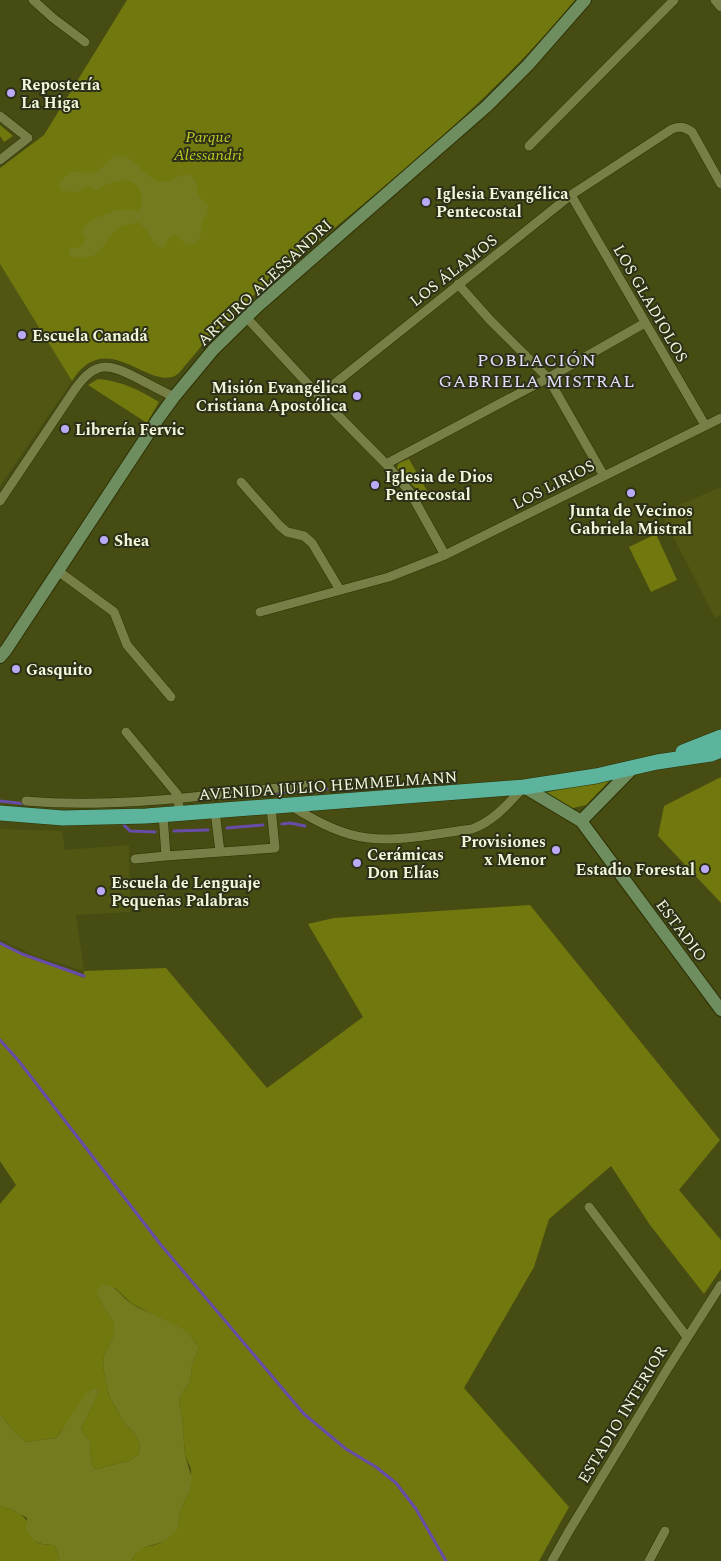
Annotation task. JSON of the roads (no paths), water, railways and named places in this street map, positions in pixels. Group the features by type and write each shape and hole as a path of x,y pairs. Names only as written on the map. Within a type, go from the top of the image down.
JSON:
{"highway":[{"name":"AVENIDA JULIO HEMMELMANN","path":"657,762 721,737"},
{"name":"AVENIDA JULIO HEMMELMANN","path":"0,813 63,818 163,815 524,787 564,782 657,762 711,754 721,750"}],"street":[{"path":"33,0 85,42"},
{"name":"ARTURO ALESSANDRI","path":"0,657 174,397 213,350 246,317 488,106 528,65 585,0"},
{"path":"528,146 674,0"},
{"path":"715,0 721,7"},
{"path":"0,116 28,138 0,160"},
{"name":"LOS ÁLAMOS","path":"319,396 571,196 672,129 686,127 692,132 721,184"},
{"name":"LOS GLADIOLOS","path":"571,196 706,426"},
{"path":"458,284 490,320 548,378 604,476"},
{"path":"246,317 319,396 386,464 410,492 445,555"},
{"path":"386,464 548,378 646,323"},
{"path":"0,501 75,389 90,372 107,366 120,369 174,397"},
{"name":"LOS LIRIOS","path":"260,612 389,577 445,555 721,418"},
{"path":"241,482 279,526 287,532 304,536 312,542 340,590"},
{"path":"58,572 114,612 127,645 171,697"},
{"path":"126,732 177,794 180,813"},
{"path":"581,822 634,767"},
{"path":"26,801 83,803 177,798 309,785"},
{"path":"289,805 313,820 338,830 366,838 390,839 472,829 482,825 503,809 524,787"},
{"name":"ESTADIO","path":"524,787 581,822 721,1010"},
{"path":"135,859 274,848 271,807"},
{"path":"215,811 220,852"},
{"path":"163,815 166,856"},
{"path":"589,1207 686,1337"},
{"name":"ESTADIO INTERIOR","path":"552,1561 686,1337 721,1285"},
{"path":"649,1561 665,1531"}],"waterway":[{"path":"263,794 327,789"},
{"path":"0,801 26,804"},
{"path":"282,824 290,823 305,826"},
{"path":"124,825 130,831 155,832"},
{"path":"227,828 263,825"},
{"path":"174,831 208,830"},
{"path":"0,943 22,954 84,976"},
{"path":"0,1040 18,1060 161,1245 304,1414 346,1449 376,1467 396,1483 416,1509 446,1561"}],"place":[{"name":"Repostería La Higa","path":"11,93"},
{"name":"Iglesia Evangélica Pentecostal","path":"426,202"},
{"name":"Escuela Canadá","path":"22,335"},
{"name":"Misión Evangélica Cristiana Apostólica","path":"357,396"},
{"name":"Librería Fervic","path":"65,429"},
{"name":"Iglesia de Dios Pentecostal","path":"375,485"},
{"name":"Junta de Vecinos Gabriela Mistral","path":"631,493"},
{"name":"Shea","path":"104,540"},
{"name":"Gasquito","path":"16,669"},
{"name":"Provisiones x Menor","path":"556,850"},
{"name":"Cerámicas Don Elías","path":"357,863"},
{"name":"Estadio Forestal","path":"705,869"},
{"name":"Escuela de Lenguaje Pequeñas Palabras","path":"101,891"}],"district":[{"name":"POBLACIÓN GABRIELA MISTRAL","path":"537,370"}],"park label":[{"name":"Parque Alessandri","path":"208,145"}]}
